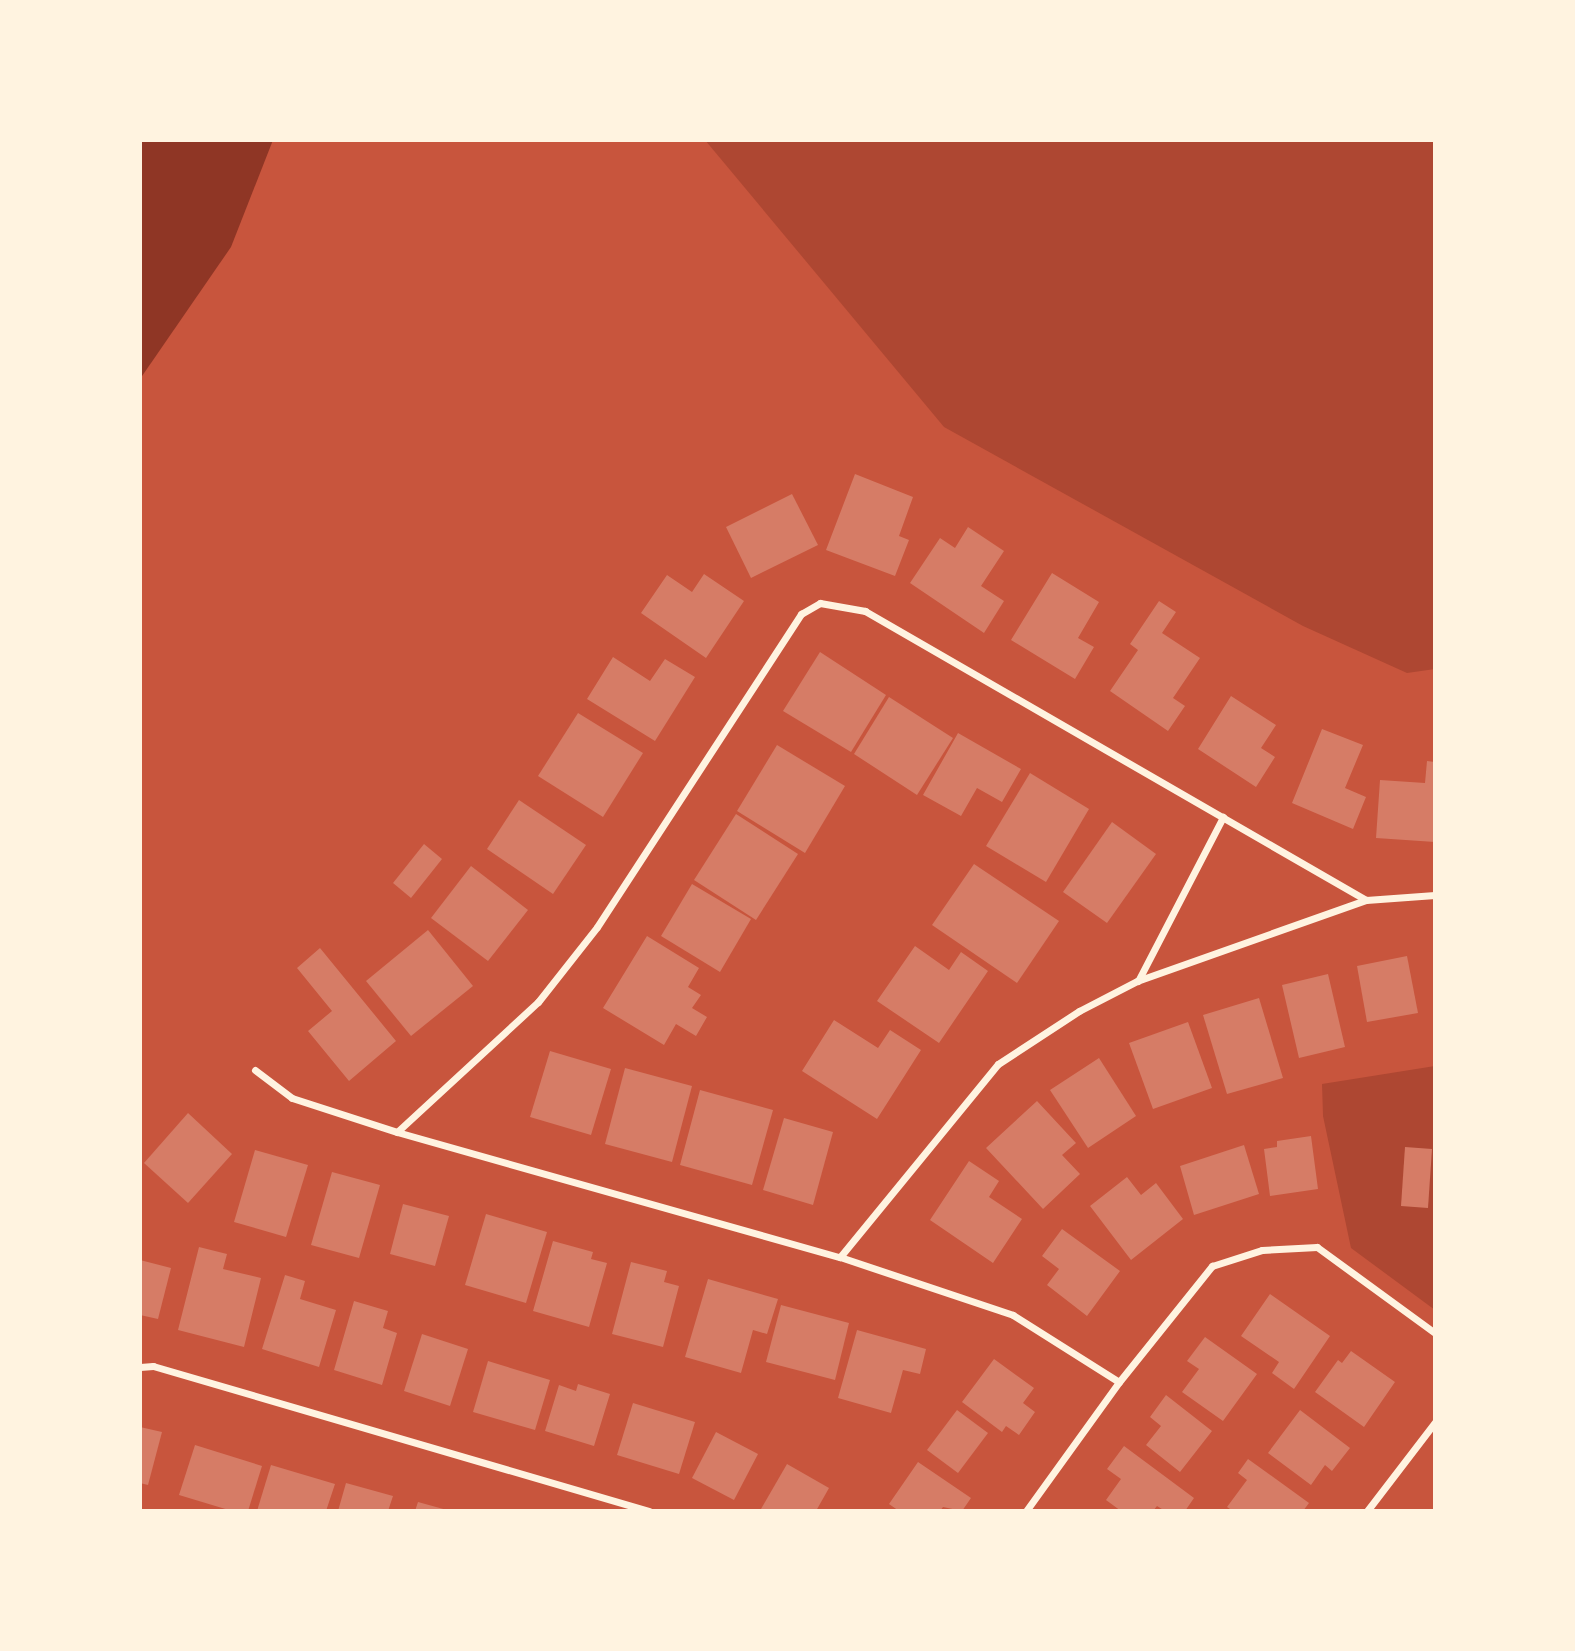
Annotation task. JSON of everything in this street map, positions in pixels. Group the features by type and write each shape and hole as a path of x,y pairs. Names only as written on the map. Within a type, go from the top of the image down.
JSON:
{"street":[{"path":"397,1132 538,1002 597,927 800,614 820,603 865,611 1366,900"},
{"path":"1138,981 1223,817"},
{"path":"840,1257 998,1064 1079,1011 1138,981 1366,900 1435,895"},
{"path":"256,1070 292,1098 397,1132 840,1257 1013,1315 1119,1382"},
{"path":"1026,1511 1119,1382 1212,1266 1262,1250 1317,1247 1435,1333"},
{"path":"140,1367 153,1366 649,1511"},
{"path":"1367,1511 1435,1422"}],"shaded area":[{"path":"140,140 273,140 231,247 140,379"},
{"path":"705,140 1435,140 1435,669 1407,673 1303,626 944,427"},
{"path":"1435,1066 1435,1310 1351,1248 1323,1116 1322,1084"}],"building":[{"path":"855,474 913,497 899,536 909,540 895,576 826,550"},
{"path":"792,494 818,545 751,578 726,527"},
{"path":"968,527 1004,551 981,586 1004,601 984,633 910,583 940,538 955,548"},
{"path":"1052,573 1099,602 1078,638 1094,647 1075,679 1011,640"},
{"path":"704,574 744,601 706,658 641,613 667,575 692,592"},
{"path":"1159,601 1176,612 1162,633 1200,658 1173,698 1185,706 1168,731 1110,691 1138,650 1130,644"},
{"path":"820,652 886,695 851,752 783,711"},
{"path":"613,657 650,681 665,659 695,677 655,741 587,699"},
{"path":"1231,696 1276,725 1261,748 1275,757 1256,787 1198,749"},
{"path":"889,697 953,738 917,795 854,754"},
{"path":"578,713 643,753 603,817 538,776"},
{"path":"1322,729 1363,745 1345,788 1366,797 1353,829 1292,803"},
{"path":"958,733 1021,769 1002,802 977,788 961,816 923,795"},
{"path":"777,745 845,786 805,853 737,811"},
{"path":"1427,761 1435,762 1435,842 1376,838 1380,780 1425,783"},
{"path":"1030,773 1089,809 1046,882 986,846"},
{"path":"519,800 586,845 553,894 487,849"},
{"path":"736,814 798,854 756,920 694,880"},
{"path":"1112,822 1156,854 1107,923 1063,892"},
{"path":"424,844 442,859 411,898 393,883"},
{"path":"974,864 1059,921 1017,983 932,925"},
{"path":"471,866 528,910 488,961 431,918"},
{"path":"692,884 751,919 720,972 661,936"},
{"path":"428,930 473,986 411,1036 366,981"},
{"path":"647,936 699,968 688,987 701,995 692,1008 707,1017 696,1036 676,1024 664,1045 603,1008"},
{"path":"915,946 949,970 961,952 988,971 939,1043 877,1001"},
{"path":"320,948 396,1041 349,1081 308,1031 332,1011 297,968"},
{"path":"1407,956 1418,1013 1367,1022 1357,966"},
{"path":"1328,974 1345,1047 1299,1058 1282,985"},
{"path":"1259,998 1283,1078 1227,1094 1203,1015"},
{"path":"834,1020 878,1048 890,1030 921,1050 877,1119 802,1071"},
{"path":"1188,1022 1212,1088 1153,1109 1129,1043"},
{"path":"550,1051 611,1069 591,1135 530,1117"},
{"path":"1099,1058 1136,1116 1088,1148 1050,1090"},
{"path":"625,1068 692,1086 672,1162 605,1144"},
{"path":"700,1090 773,1110 752,1185 680,1165"},
{"path":"1037,1101 1076,1143 1062,1155 1080,1174 1043,1209 986,1148"},
{"path":"188,1113 232,1154 188,1203 144,1163"},
{"path":"784,1118 833,1132 813,1205 763,1190"},
{"path":"1311,1136 1318,1189 1270,1196 1264,1149 1277,1147 1277,1141"},
{"path":"1244,1145 1259,1194 1194,1215 1180,1166"},
{"path":"1405,1147 1432,1149 1428,1208 1401,1206"},
{"path":"255,1150 308,1165 286,1237 234,1222"},
{"path":"969,1161 999,1181 989,1197 1022,1219 993,1263 930,1220"},
{"path":"332,1172 380,1185 359,1258 311,1245"},
{"path":"1127,1177 1141,1195 1156,1183 1183,1219 1131,1260 1090,1206"},
{"path":"403,1204 449,1216 435,1266 390,1254"},
{"path":"486,1214 547,1232 526,1303 465,1285"},
{"path":"1062,1229 1120,1271 1087,1316 1047,1285 1059,1269 1042,1256"},
{"path":"553,1241 593,1252 591,1259 607,1263 589,1327 533,1311"},
{"path":"199,1247 227,1254 223,1269 261,1278 244,1347 178,1330"},
{"path":"140,1260 171,1268 158,1319 140,1315"},
{"path":"631,1262 667,1271 664,1282 679,1286 663,1347 612,1334"},
{"path":"285,1275 305,1281 300,1299 336,1310 319,1367 262,1349"},
{"path":"708,1279 778,1299 767,1334 753,1330 741,1373 685,1357"},
{"path":"1270,1294 1330,1336 1294,1389 1272,1373 1279,1362 1241,1336"},
{"path":"354,1301 388,1311 383,1328 397,1333 382,1385 334,1370"},
{"path":"781,1305 849,1323 835,1380 766,1362"},
{"path":"857,1330 926,1349 920,1374 903,1370 891,1413 838,1398"},
{"path":"422,1334 468,1349 450,1406 404,1391"},
{"path":"1205,1337 1257,1374 1223,1421 1182,1392 1199,1369 1187,1361"},
{"path":"1351,1351 1395,1382 1364,1427 1315,1392 1338,1360 1342,1363"},
{"path":"994,1359 1034,1388 1023,1403 1035,1412 1019,1435 1006,1426 1002,1432 962,1402"},
{"path":"488,1361 550,1380 535,1430 473,1412"},
{"path":"578,1384 610,1394 594,1446 545,1431 559,1385 576,1391"},
{"path":"1166,1395 1212,1431 1180,1472 1146,1445 1161,1426 1150,1417"},
{"path":"633,1403 695,1422 679,1474 617,1455"},
{"path":"957,1410 988,1433 958,1473 927,1450"},
{"path":"1300,1410 1350,1448 1332,1471 1325,1465 1311,1485 1268,1453"},
{"path":"140,1427 162,1432 148,1485 140,1483"},
{"path":"716,1432 758,1454 734,1500 692,1478"},
{"path":"195,1445 262,1466 248,1511 232,1511 179,1495"},
{"path":"1124,1446 1194,1498 1185,1511 1165,1511 1157,1506 1153,1511 1121,1511 1106,1500 1121,1479 1107,1469"},
{"path":"1248,1459 1309,1503 1303,1511 1233,1511 1227,1507 1247,1480 1238,1473"},
{"path":"918,1462 971,1498 962,1511 943,1507 940,1511 899,1511 889,1504"},
{"path":"787,1464 829,1488 816,1511 761,1509"},
{"path":"271,1465 335,1484 326,1511 257,1511"},
{"path":"346,1483 393,1496 388,1511 338,1511"},
{"path":"418,1502 447,1510 447,1511 415,1511"}]}
